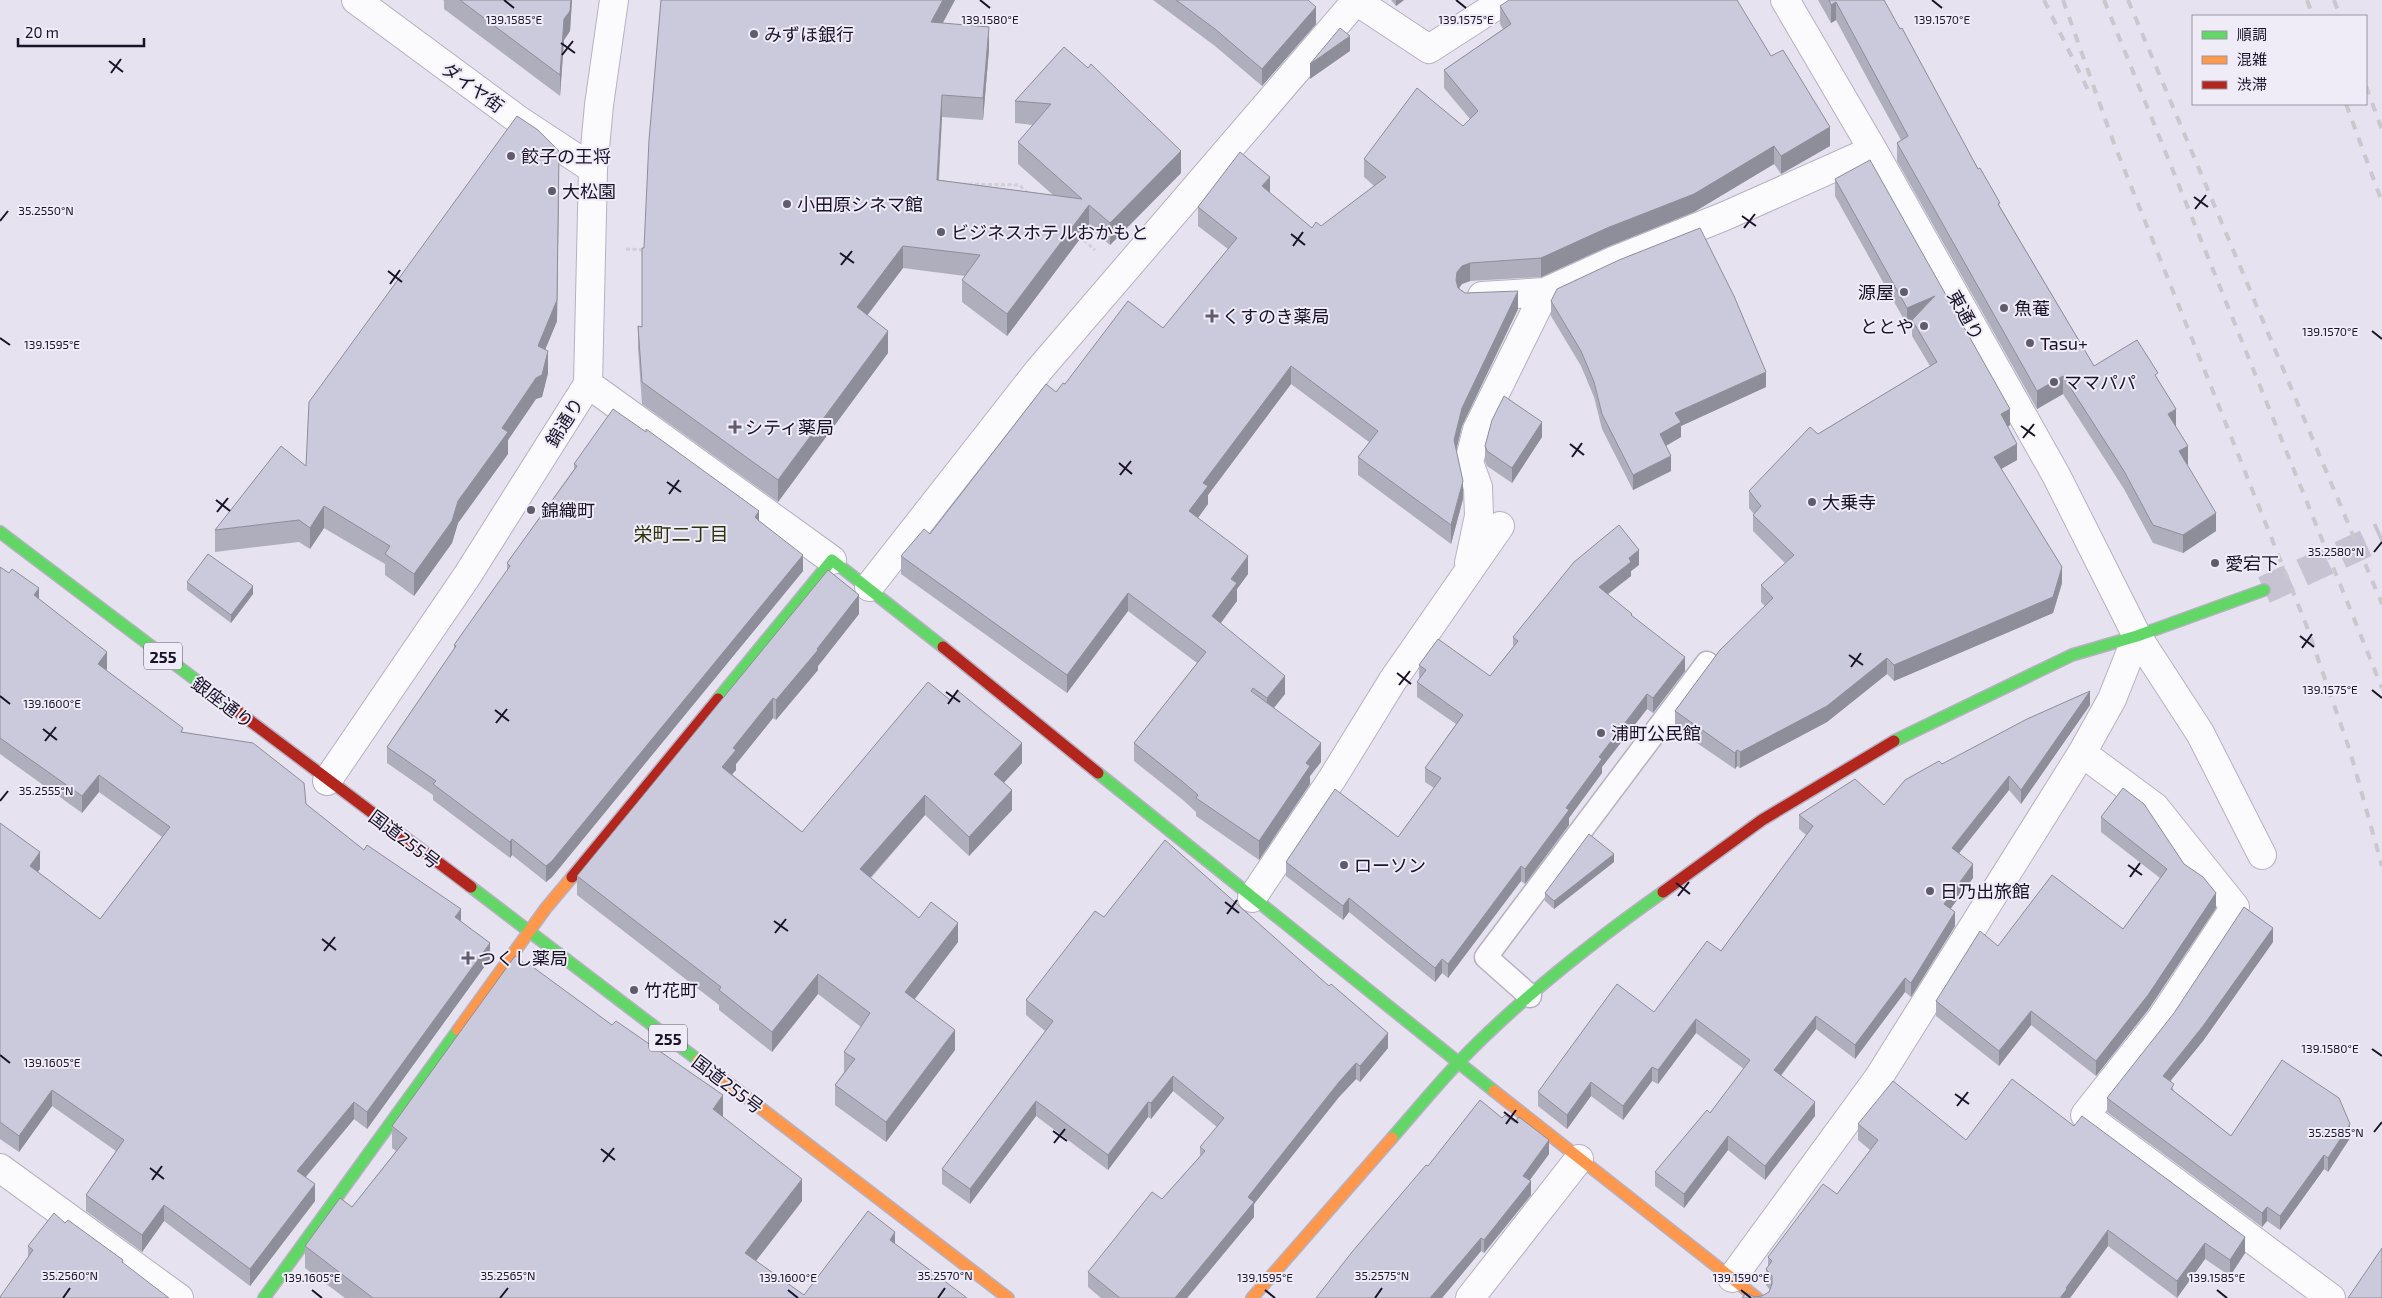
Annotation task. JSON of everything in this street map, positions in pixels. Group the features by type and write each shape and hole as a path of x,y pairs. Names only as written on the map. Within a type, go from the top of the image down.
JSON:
{"main road":[{"name":"銀座通り","path":"0,532 327,780"},
{"path":"264,1298 528,932 832,560 870,587 1458,1063 1757,1298"},
{"path":"1252,1298 1458,1063 1530,996 1622,921 1762,820 1892,742 2072,654 2137,636 2264,590"},
{"name":"国道255号","path":"327,780 1008,1298"}],"street":[{"name":"ダイヤ街","path":"356,0 520,121 593,169"},
{"name":"錦通り","path":"327,780 462,584 588,384 593,247 593,169 599,105 614,0"},
{"path":"870,587 1039,370 1356,0 1429,49 1505,0"},
{"name":"東通り","path":"1785,0 1873,150 2056,475 2137,636 2200,733 2262,856"},
{"path":"1472,297 1544,292 1613,261 1725,216 1873,150"},
{"path":"1467,575 1479,516 1478,487 1469,462 1477,430 1544,292"},
{"path":"588,384 832,560"},
{"path":"1252,898 1332,778 1393,680 1500,526"},
{"path":"1732,1278 1879,1078 2082,753 2112,699 2137,636"},
{"path":"2082,753 2155,807 2235,907 2161,1019 2085,1115 2331,1298"},
{"path":"1470,1298 1579,1159"},
{"path":"0,1168 179,1298"}],"lane":[{"path":"1530,996 1486,957 1708,663"}],"path":[{"path":"961,184 1018,185 1033,198"},
{"path":"1078,235 1123,272"},
{"path":"593,247 654,250"}],"building":[{"path":"460,0 571,0 570,11 564,19 560,75"},
{"path":"661,0 943,0 931,22 989,27 983,98 942,95 937,180 1082,199 1018,142 1051,104 1015,101 1064,47 1088,68 1091,64 1181,151 1110,223 1089,205 1007,314 962,280 980,255 903,246 857,307 888,331 778,480 642,382 638,326 642,327 642,248 644,248 649,140"},
{"path":"1176,0 1308,0 1316,7 1262,69 1215,29"},
{"path":"1509,0 1737,0 1771,56 1783,50 1830,127 1781,156 1774,146 1694,194 1607,228 1541,258 1470,263 1462,266 1457,272 1456,280 1458,288 1465,293 1518,291 1462,408 1454,440 1463,481 1451,525 1358,457 1378,431 1291,366 1203,483 1208,486 1189,511 1248,556 1231,579 1237,583 1212,616 1285,676 1267,698 1253,688 1251,691 1321,743 1306,763 1310,766 1259,841 1196,798 1198,795 1134,743 1206,652 1128,593 1067,675 901,556 924,529 930,534 1046,384 1056,392 1063,383 1065,384 1128,301 1163,328 1237,238 1198,207 1240,152 1270,177 1262,186 1312,228 1316,222 1321,226 1386,177 1364,159 1417,88 1463,126 1478,111 1444,70 1511,24 1500,6"},
{"path":"1829,0 1884,0 1900,29 1902,28 1978,169 1980,168 2000,203 1998,204 2094,366 2137,340 2158,373 2155,375 2176,409 2168,414 2188,446 2179,451 2216,513 2183,535 2153,525 2124,471 2063,376 2037,391 1897,143 1908,136 1836,2 1831,5"},
{"path":"1340,28 1350,36 1310,64"},
{"path":"517,116 538,130 559,151 557,300 538,346 548,351 542,375 536,378 502,428 508,432 458,501 452,521 414,574 385,554 390,546 324,506 310,528 299,520 215,530 281,446 306,466 309,402"},
{"path":"1870,160 2010,409 2001,414 2017,444 1994,457 2062,567 2053,597 1894,665 1887,658 1827,706 1740,752 1737,750 1735,753 1675,711 1720,650 1773,598 1761,585 1794,555 1753,515 1761,506 1749,491 1810,427 1818,434 1937,362 1912,320 1935,296 1907,308 1835,179"},
{"path":"1700,228 1734,296 1766,372 1675,413 1681,422 1660,434 1671,456 1633,475 1602,414 1594,382 1581,351 1551,301 1557,289 1619,260"},
{"path":"1504,396 1542,422 1512,468 1487,451 1485,446 1492,420"},
{"path":"613,409 646,432 646,429 759,511 755,517 758,520 803,555 546,866 512,839 510,842 433,784 436,781 387,747 456,646 454,645 510,566 507,563 577,466 574,464"},
{"path":"1619,525 1639,550 1629,558 1631,562 1599,587 1631,615 1685,657 1653,698 1647,694 1599,757 1602,759 1566,808 1569,810 1525,869 1521,866 1448,964 1442,959 1435,968 1349,898 1343,906 1286,862 1335,789 1398,837 1441,778 1425,768 1463,715 1417,682 1426,670 1419,665 1438,639 1490,676 1518,641 1513,637 1574,562"},
{"path":"208,554 253,586 231,615 187,582"},
{"path":"0,567 9,573 12,569 39,588 34,595 107,652 98,664 183,728 181,732 253,743 304,783 306,804 364,850 367,845 461,909 455,917 490,943 367,1112 354,1102 297,1171 315,1184 250,1269 164,1205 142,1235 86,1195 124,1140 52,1090 19,1136 0,1122 0,823 40,852 30,866 100,919 170,827 99,775 82,796 0,738"},
{"path":"828,570 859,595 818,650 776,700 773,698 733,748 736,750 722,767 802,832 928,682 950,700 958,691 1022,743 994,774 1012,790 969,837 925,795 860,869 919,918 931,902 958,923 905,992 955,1030 886,1122 835,1085 855,1059 844,1052 870,1013 818,974 772,1032 719,990 721,987 577,876"},
{"path":"2090,691 2021,790 2009,776 1952,848 1973,864 1944,904 1955,912 1911,983 1905,978 1855,1045 1816,1016 1774,1070 1815,1102 1765,1166 1728,1136 1684,1194 1655,1172 1707,1110 1710,1113 1750,1060 1696,1019 1658,1070 1652,1067 1623,1106 1591,1082 1567,1115 1538,1092 1617,984 1654,1012 1707,941 1721,951 1813,826 1799,815 1855,779 1884,805 1905,780 1939,761 1942,764 2027,719"},
{"path":"2123,788 2144,804 2184,864 2203,877 2216,893 2148,995 2096,1061 2031,1011 1999,1051 1936,1001 1980,931 1998,946 2052,875 2123,929 2167,869 2101,817"},
{"path":"1589,834 1614,854 1554,901 1545,893"},
{"path":"1165,840 1329,986 1331,984 1388,1033 1360,1066 1356,1063 1339,1082 1248,1197 1254,1202 1175,1298 1120,1298 1088,1272 1152,1192 1162,1199 1205,1151 1200,1147 1224,1118 1173,1076 1151,1103 1148,1102 1108,1155 1036,1101 970,1189 942,1169 1053,1021 1026,1000 1095,911 1104,917"},
{"path":"2244,907 2273,928 2203,1026 2163,1076 2174,1084 2171,1089 2231,1136 2282,1060 2339,1098 2350,1124 2328,1158 2324,1155 2280,1216 2267,1207 2262,1213 2107,1098 2174,1013"},
{"path":"515,956 612,1025 616,1021 723,1095 713,1109 802,1179 745,1253 804,1295 868,1211 895,1232 890,1240 967,1298 373,1298 305,1246 340,1198 352,1207 407,1138 392,1126"},
{"path":"2012,1079 2074,1126 2082,1116 2245,1237 2230,1260 2205,1243 2177,1281 2108,1230 2060,1298 1742,1298 1746,1293 1755,1297 1769,1292 1772,1276 1766,1269 1772,1261 1768,1257 1823,1184 1837,1194 1878,1140 1858,1124 1893,1081 1966,1140"},
{"path":"1480,1100 1502,1118 1505,1115 1515,1122 1519,1117 1549,1140 1523,1176 1531,1181 1484,1240 1481,1238 1430,1298 1316,1298 1352,1252 1426,1165 1428,1166"},
{"path":"54,1213 65,1223 68,1220 123,1260 122,1262 169,1298 0,1298 33,1250 28,1246"},
{"path":"2382,1248 2382,1298 2348,1298"}],"tunnel":[{"path":"2264,590 2382,536"}],"railway":[{"path":"2044,0 2091,96"},
{"path":"2063,0 2113,141 2307,627 2350,751 2382,866"},
{"path":"2104,0 2382,688"},
{"path":"2128,0 2382,604"},
{"path":"2307,0 2313,15"},
{"path":"2334,0 2340,15"},
{"path":"2367,89 2382,130"},
{"path":"2346,105 2382,202"}],"traffic: fast":[{"path":"0,532 233,708"},
{"path":"718,699 832,560 943,647"},
{"path":"1894,741 2072,655 2137,636 2264,590"},
{"path":"1098,773 1494,1091"},
{"path":"471,887 698,1060"},
{"path":"1392,1138 1449,1072 1506,1016 1609,931 1663,892"},
{"path":"264,1298 458,1030"}],"traffic: slow":[{"path":"458,1030 546,908 572,877"},
{"path":"698,1060 1008,1298"},
{"path":"1494,1091 1757,1298"},
{"path":"1252,1298 1392,1138"}],"traffic: jam":[{"path":"943,647 1098,773"},
{"path":"572,877 718,699"},
{"path":"233,708 471,887"},
{"path":"1663,892 1762,820 1894,741"}],"place":[{"name":"みずほ銀行","path":"754,34"},
{"name":"餃子の王将","path":"511,156"},
{"name":"大松園","path":"552,191"},
{"name":"小田原シネマ館","path":"787,204"},
{"name":"ビジネスホテルおかもと","path":"941,232"},
{"name":"源屋","path":"1904,292"},
{"name":"魚菴","path":"2004,308"},
{"name":"くすのき薬局","path":"1212,316"},
{"name":"ととや","path":"1924,326"},
{"name":"Tasu+","path":"2030,343"},
{"name":"ママパパ","path":"2054,382"},
{"name":"シティ薬局","path":"735,427"},
{"name":"大乗寺","path":"1812,502"},
{"name":"錦織町","path":"531,510"},
{"name":"愛宕下","path":"2215,563"},
{"name":"浦町公民館","path":"1601,733"},
{"name":"ローソン","path":"1344,865"},
{"name":"日乃出旅館","path":"1930,891"},
{"name":"つくし薬局","path":"468,958"},
{"name":"竹花町","path":"634,990"}],"district":[{"name":"栄町二丁目","path":"681,533"}]}
